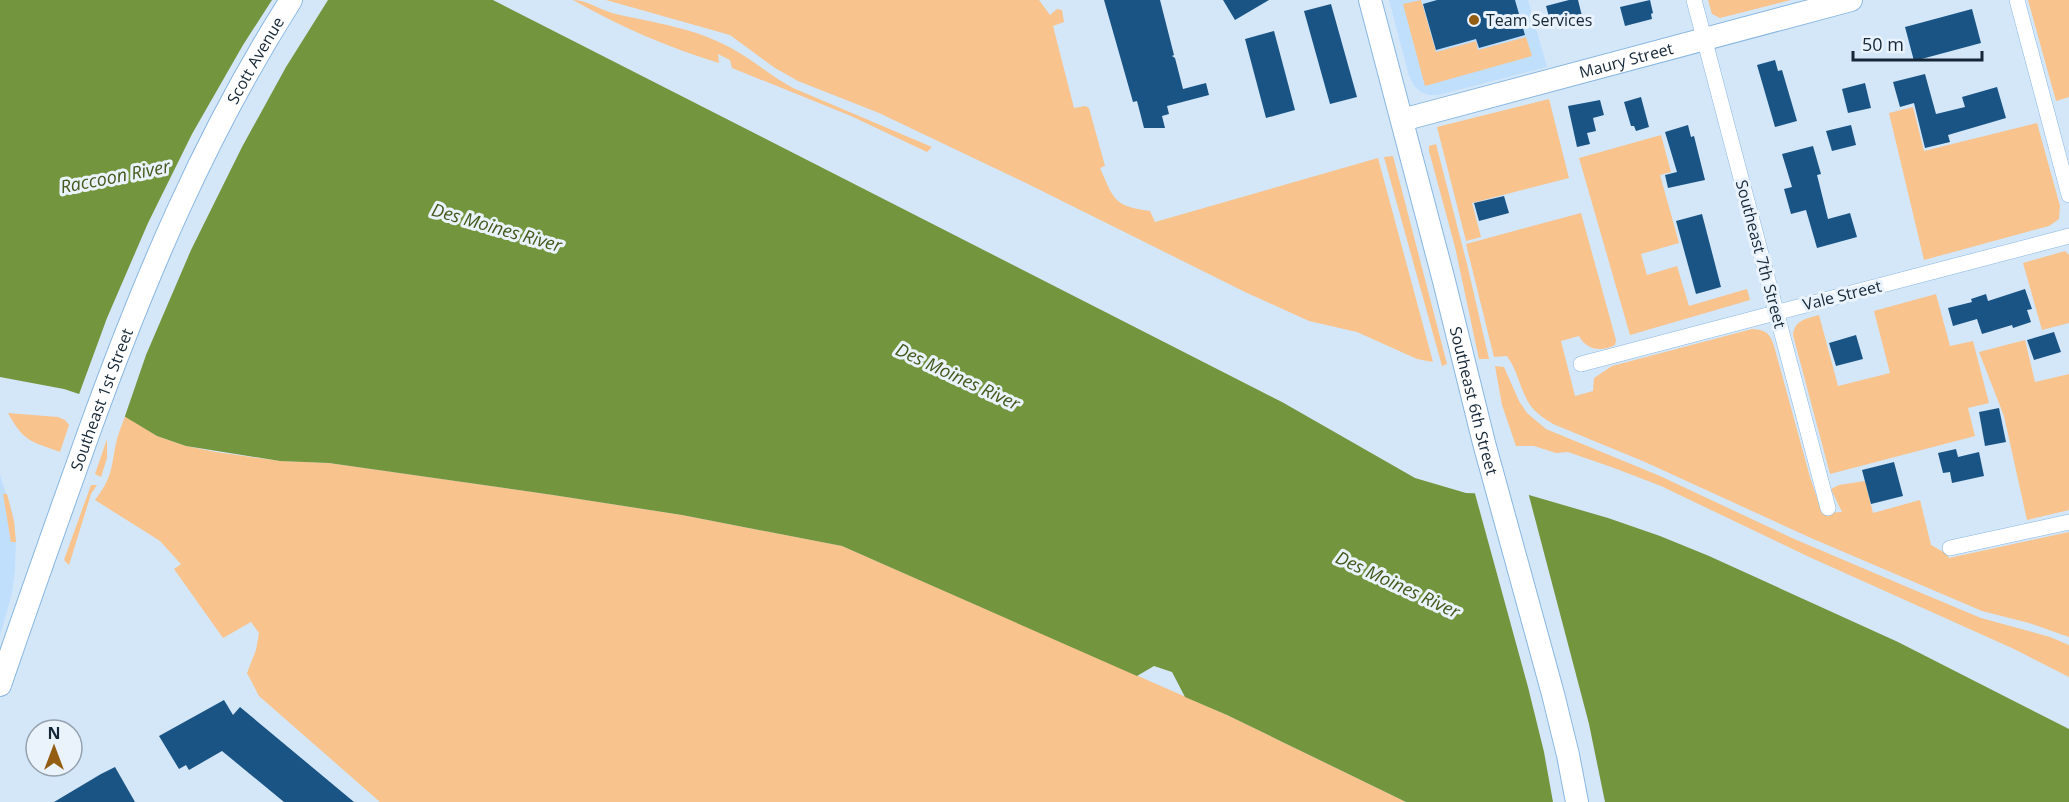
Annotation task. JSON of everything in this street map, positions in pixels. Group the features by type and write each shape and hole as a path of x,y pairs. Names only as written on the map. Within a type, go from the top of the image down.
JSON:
{"main road":[{"name":"Scott Avenue","path":"220,121 267,37 291,0"},
{"name":"Southeast 6th Street","path":"1370,0 1484,443 1553,693 1577,802"},
{"name":"Maury Street","path":"1402,120 1851,0"},
{"name":"Southeast 1st Street","path":"0,685 131,316 168,229 220,121"}],"street":[{"name":"Southeast 7th Street","path":"1694,0 1828,508"},
{"path":"2017,0 2069,195"},
{"name":"Vale Street","path":"1581,364 2069,236"},
{"path":"1950,548 2069,522"}],"shaded area":[{"path":"573,0 610,13 660,23 717,41 793,88 932,147 927,152 851,116 732,68 730,60 718,54 719,63 663,43 608,19"},
{"path":"606,0 1039,0 1050,15 1057,9 1062,10 1064,22 1053,26 1074,108 1085,106 1089,108 1105,166 1100,168 1117,200 1129,207 1150,211 1155,222 1378,158 1433,362 1417,359 1357,332 1309,321 1245,292 879,113 798,81 775,68 730,35"},
{"path":"1389,0 1528,0 1547,67 1438,95 1421,92 1414,86 1409,76"},
{"path":"1421,0 1436,52 1476,41 1478,50 1526,37 1532,56 1425,86 1403,4"},
{"path":"1708,0 1791,0 1720,18 1712,14"},
{"path":"2028,0 2069,0 2069,97 2056,101"},
{"path":"1549,99 1569,178 1472,203 1481,237 1466,241 1437,127"},
{"path":"1913,107 1924,151 2037,123 2060,206 2059,219 2049,226 1924,260 1889,113"},
{"path":"1661,135 1671,172 1660,175 1679,243 1641,254 1647,275 1677,266 1689,306 1747,289 1750,300 1630,335 1579,158"},
{"path":"1436,144 1489,359 1479,359 1455,247 1429,151 1429,146"},
{"path":"1393,156 1447,364 1442,366 1384,157"},
{"path":"1581,213 1616,340 1615,345 1605,349 1590,347 1579,336 1561,341 1575,396 1593,391 1594,378 1612,366 1752,329 1764,331 1771,338 1774,346 1822,513 1842,512 1831,489 1839,485 1865,481 1873,513 1920,500 1931,545 1947,554 1949,558 2069,532 2069,637 2029,623 1982,611 1811,538 1645,462 1553,424 1538,413 1530,405 1507,356 1494,357 1466,244"},
{"path":"2065,251 2069,255 2069,323 2042,330 2023,263"},
{"path":"1936,294 1950,346 1973,341 1989,403 1968,408 1975,436 1830,474 1793,335 1796,326 1801,321 1819,315 1838,386 1890,373 1874,311"},
{"path":"2025,340 2035,382 2069,374 2069,510 2027,520 2004,416 1979,352"},
{"path":"1495,366 1504,367 1527,413 1546,429 1660,476 1792,538 1981,618 2050,637 2069,645 2069,677 2014,649 1807,556 1661,486 1568,452 1556,453 1534,446 1516,446 1502,405"},
{"path":"8,413 58,417 65,420 69,425 60,452 29,439 19,430"},
{"path":"125,416 157,436 186,446 216,452 280,461 329,463 553,495 682,515 842,546 1227,715 1406,802 380,802 259,696 247,673 256,650 259,633 251,622 223,638 174,569 181,564 160,541 95,500 110,473"},
{"path":"107,439 107,458 101,477 95,474"},
{"path":"0,475 12,511 16,542 12,593 0,636"},
{"path":"91,485 97,485 91,494 69,565 64,560"},
{"path":"3,494 7,494 14,521 16,542 11,542"}],"water":[{"path":"0,0 493,0 1282,402 1415,478 1466,493 1529,495 1660,536 1898,642 2069,729 2069,802 1406,802 1185,697 1172,672 1154,666 1137,676 842,546 682,515 553,495 329,463 280,461 186,446 157,436 104,404 79,394 0,377"}],"pier":[{"path":"272,0 328,0 286,67 242,147 191,250 146,355 124,419 78,397 107,318 148,223 192,134 243,45"},
{"path":"1474,490 1528,492 1589,724 1605,802 1553,802 1544,752 1528,687"}],"building":[{"path":"1104,0 1160,0 1174,55 1172,56 1175,58 1183,89 1206,83 1209,95 1167,106 1169,114 1162,116 1165,128 1144,128 1137,101 1133,102"},
{"path":"1223,0 1269,0 1235,20"},
{"name":"Team Services","path":"1437,0 1515,0 1525,35 1479,48 1476,39 1436,50 1423,4"},
{"path":"1578,0 1582,16 1551,24 1546,6"},
{"path":"1650,0 1652,19 1625,26 1620,7"},
{"path":"1331,4 1357,97 1330,104 1304,11"},
{"path":"1972,9 1981,43 1914,61 1905,27"},
{"path":"1274,31 1295,110 1266,118 1245,39"},
{"path":"1775,60 1778,71 1782,70 1797,121 1775,127 1757,65"},
{"path":"1925,74 1936,114 1965,107 1962,97 1997,87 2006,118 1948,135 1950,142 1925,148 1914,103 1900,107 1893,82"},
{"path":"1865,83 1871,108 1848,113 1842,89"},
{"path":"1641,97 1649,127 1636,131 1634,126 1631,126 1624,102"},
{"path":"1600,100 1604,115 1593,118 1596,131 1587,133 1590,144 1577,147 1568,106"},
{"path":"1688,125 1691,137 1694,136 1705,180 1668,188 1665,175 1677,172 1665,132"},
{"path":"1851,125 1856,145 1832,151 1826,131"},
{"path":"1813,146 1821,174 1817,175 1828,219 1850,213 1857,237 1817,248 1806,210 1791,214 1784,189 1792,187 1782,154"},
{"path":"1504,196 1509,213 1479,221 1474,203"},
{"path":"1702,214 1721,287 1696,294 1676,221"},
{"path":"2025,289 2032,309 2027,310 2031,322 1982,334 1977,319 1953,326 1948,308 1972,302 1971,299 1986,294 1988,301"},
{"path":"2054,332 2061,352 2034,360 2027,340"},
{"path":"1856,335 1863,359 1836,366 1829,343"},
{"path":"1999,408 2006,442 1985,446 1979,412"},
{"path":"1956,449 1958,457 1979,452 1984,476 1952,483 1950,472 1943,473 1938,453"},
{"path":"1894,462 1903,496 1871,504 1862,470"},
{"path":"224,700 233,715 240,707 354,802 284,802 222,751 189,770 186,765 179,769 159,736"},
{"path":"115,767 135,802 54,802 101,774"}],"place":[{"name":"Team Services","path":"1474,20"}],"water label":[{"name":"Raccoon River","path":"115,176"},
{"name":"Des Moines River","path":"497,227"},
{"name":"Des Moines River","path":"958,376"},
{"name":"Des Moines River","path":"1398,584"}]}
